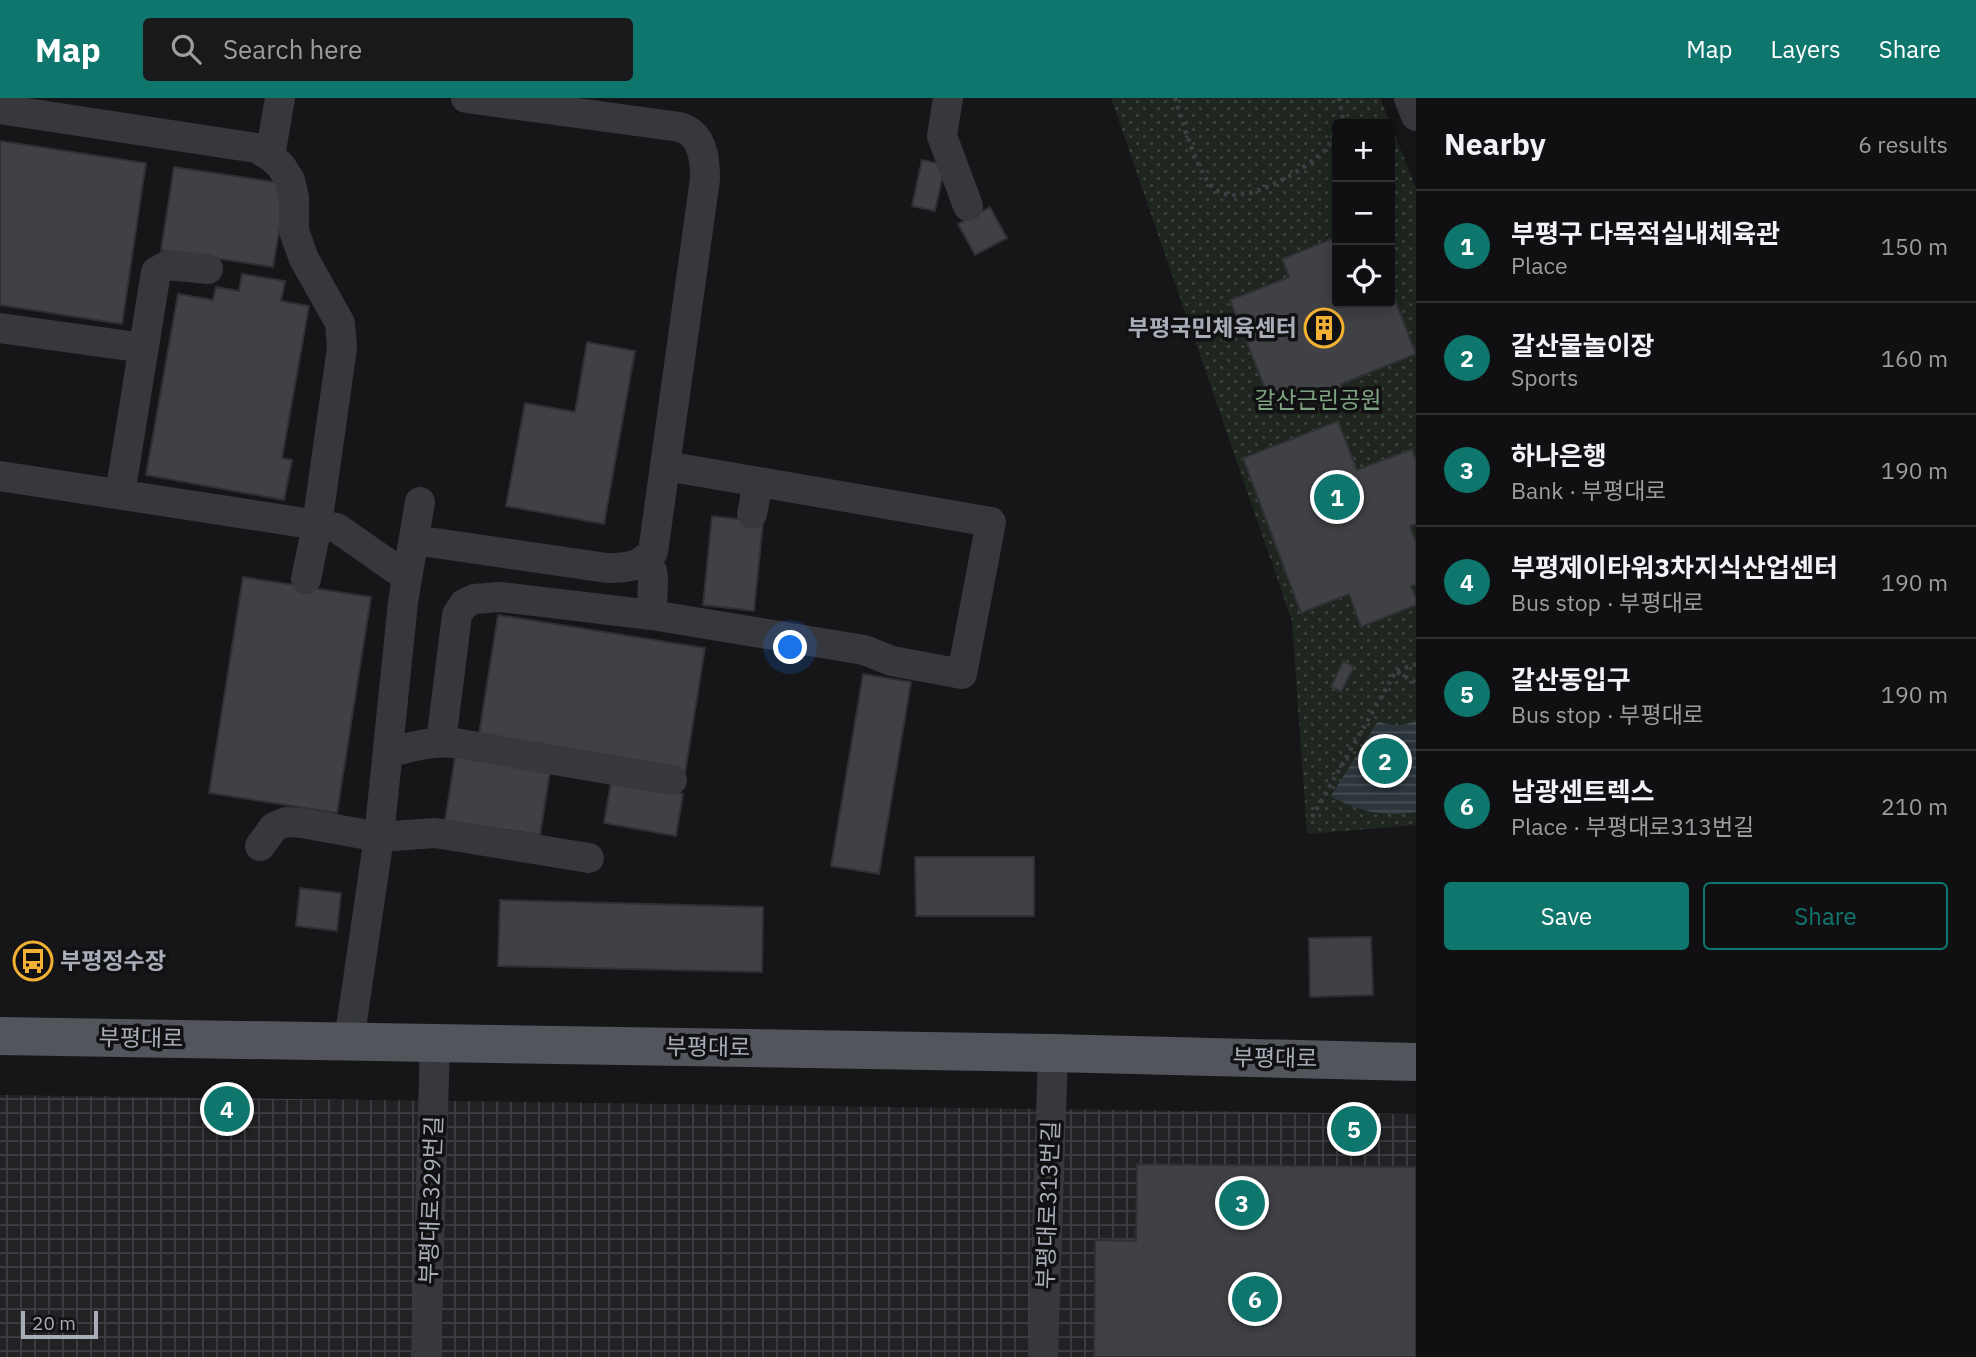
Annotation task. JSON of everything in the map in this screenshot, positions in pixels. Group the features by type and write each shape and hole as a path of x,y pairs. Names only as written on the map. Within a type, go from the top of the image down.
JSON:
{"main road":[{"name":"부평대로","path":"0,1036 1053,1053 1416,1062"}],"street":[{"path":"270,156 280,98"},
{"path":"414,540 607,568 626,568 644,561 653,552 705,179 705,160 692,133 680,127 617,108 466,98"},
{"path":"948,98 942,136 968,206"},
{"path":"1409,98 1416,116"},
{"path":"11,106 256,148 281,166 290,180 294,197 294,231 304,259 340,323 342,348 317,525 306,579"},
{"path":"120,495 156,272 168,265 208,270"},
{"path":"0,328 144,348"},
{"path":"441,742 457,615 464,604 474,599 500,597 652,615 864,650 892,662 962,674 991,522 666,466"},
{"path":"0,476 337,528 407,577"},
{"path":"752,514 758,482"},
{"path":"349,1041 379,837 403,601 420,502"},
{"path":"644,561 653,577 652,615"},
{"path":"388,752 424,743 455,743 672,780"},
{"path":"260,846 274,827 286,822 379,837 435,832 589,858"},
{"name":"부평대로329번길","path":"426,1357 435,1043"},
{"name":"부평대로313번길","path":"1043,1357 1053,1053"}],"path":[{"path":"1175,98 1203,175 1217,191 1239,195 1265,189 1300,171 1327,148 1332,136"},
{"path":"1339,98 1344,119"},
{"path":"1340,119 1342,115"},
{"path":"1312,817 1396,671 1416,664"},
{"path":"1396,671 1416,683"}],"shaded area":[{"path":"1416,720 1416,812 1372,812 1331,796 1378,721 1397,725"},
{"path":"0,1095 1416,1114 1416,1357 0,1357"}],"green space":[{"name":"갈산근린공원","path":"1111,98 1380,98 1388,119 1332,119 1332,308 1395,308 1395,136 1416,188 1416,825 1307,834 1292,621"}],"building":[{"path":"0,141 146,163 122,324 0,305"},
{"path":"922,160 945,165 935,211 912,206"},
{"path":"174,167 287,184 273,267 161,250"},
{"path":"990,207 1007,238 975,255 958,224"},
{"name":"부평국민체육센터","path":"1332,239 1332,308 1395,308 1395,300 1416,354 1341,384 1343,389 1309,402 1307,397 1274,411 1230,300 1289,277 1282,259"},
{"path":"242,274 285,281 281,301 309,306 282,458 292,460 284,500 146,475 178,294 213,300 216,287 239,291"},
{"path":"587,342 635,351 604,524 506,506 525,403 575,412"},
{"path":"1338,421 1357,470 1412,449 1416,460 1416,524 1410,526 1416,543 1416,585 1411,586 1416,605 1361,627 1349,594 1301,613 1243,458"},
{"path":"712,516 763,522 754,611 703,605"},
{"path":"243,577 371,597 337,813 209,793"},
{"path":"498,615 705,648 685,773 478,740"},
{"path":"1343,661 1354,667 1341,692 1331,687"},
{"path":"863,674 911,682 879,874 831,866"},
{"path":"456,751 551,765 540,835 445,821"},
{"path":"611,782 683,794 676,836 604,823"},
{"path":"915,857 1034,857 1034,916 916,916"},
{"path":"300,888 341,893 337,931 296,926"},
{"path":"500,900 763,907 762,972 498,966"},
{"path":"1371,937 1373,995 1310,997 1309,938"},
{"path":"1137,1164 1416,1167 1416,1357 1094,1357 1095,1240 1136,1241"}],"place":[{"name":"부평국민체육센터","path":"1324,328"},
{"name":"부평구 다목적실내체육관","path":"1337,497"},
{"name":"갈산물놀이장","path":"1385,761"},
{"name":"부평정수장","path":"33,961"},
{"name":"부평제이타워3차지식산업센터","path":"227,1109"},
{"name":"갈산동입구","path":"1354,1129"},
{"name":"하나은행","path":"1242,1203"},
{"name":"남광센트렉스","path":"1255,1299"}]}
